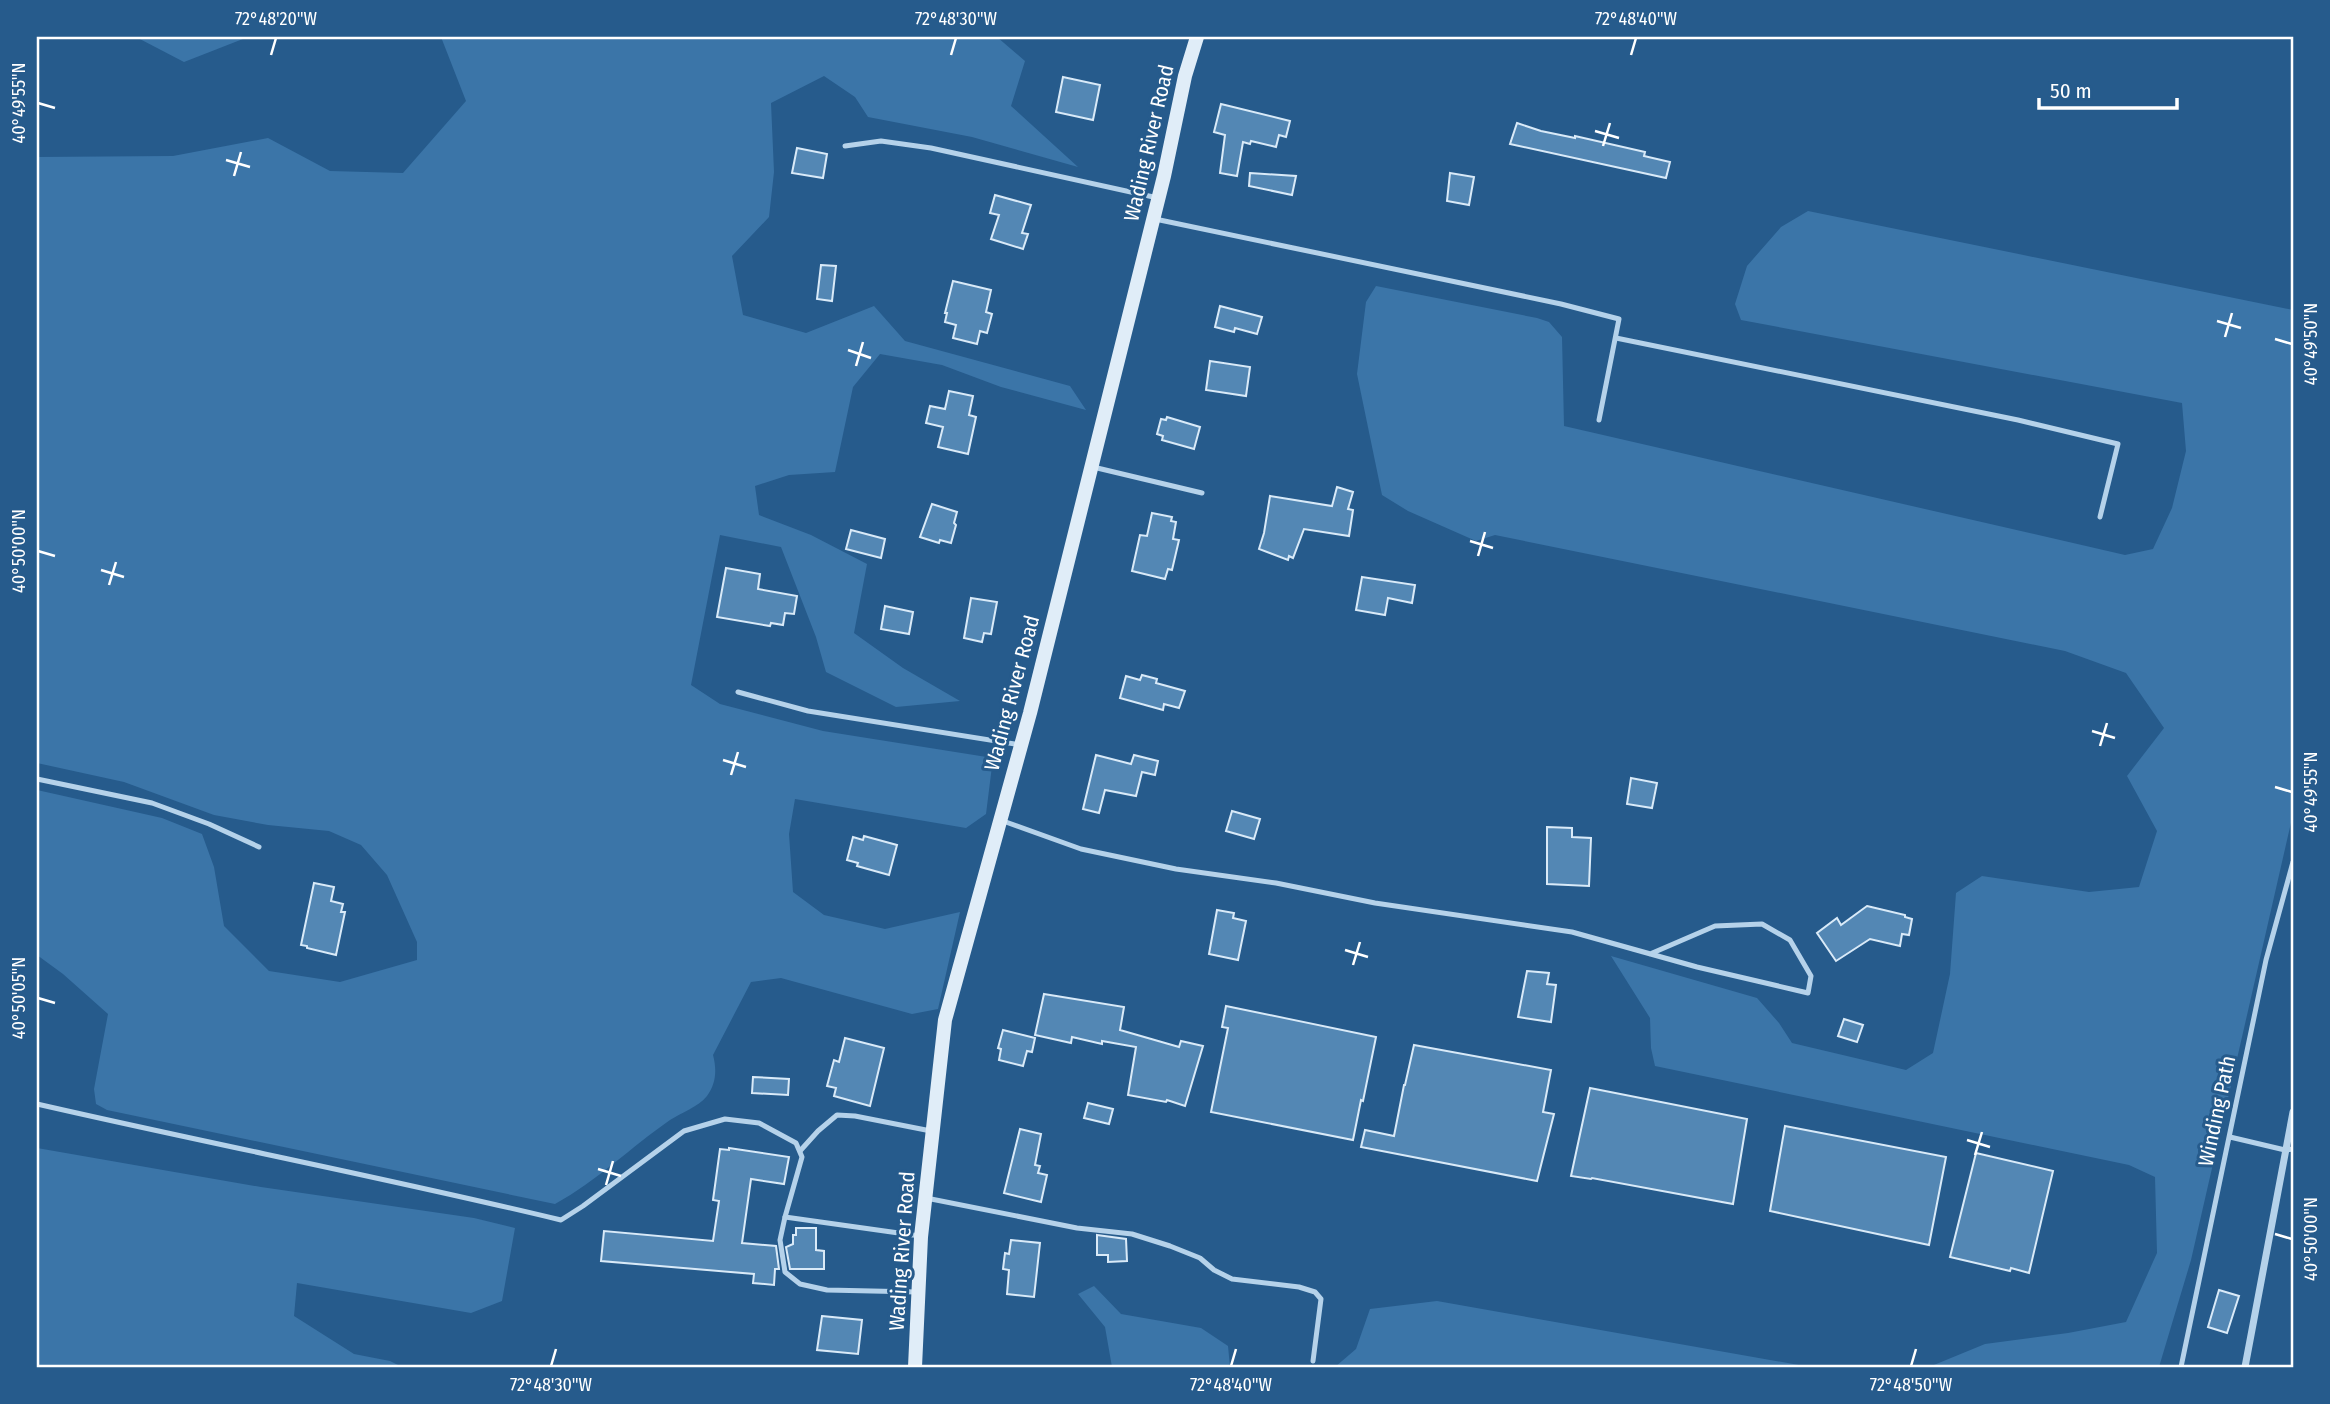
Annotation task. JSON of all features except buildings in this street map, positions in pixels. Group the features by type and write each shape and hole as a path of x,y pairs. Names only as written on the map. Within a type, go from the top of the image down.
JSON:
{"main road":[{"name":"Wading River Road","path":"915,1367 921,1237 945,1020 1021,745 1153,219 1185,76 1197,37"}],"street":[{"path":"2245,1367 2289,1150 2293,1112"}],"lane":[{"path":"845,146 881,141 930,148 1158,198"},
{"path":"1153,219 1619,318 1599,420"},
{"path":"1616,338 2018,420 2118,444 2099,517"},
{"path":"1091,466 1202,493"},
{"path":"738,692 808,711 1021,745"},
{"path":"37,779 152,803 209,824 259,847"},
{"path":"1000,820 1081,849 1176,869 1276,883 1375,903 1572,932 1650,954 1697,967 1808,993 1811,976 1790,940 1762,924 1715,926 1650,954"},
{"name":"Winding Path","path":"2181,1367 2266,960 2293,862"},
{"path":"37,1104 561,1220 684,1131 725,1119 758,1123 796,1143 802,1157 780,1240 785,1272 800,1284 827,1290 919,1292"},
{"path":"800,1151 837,1115 933,1131"},
{"path":"2230,1137 2289,1150"},
{"path":"926,1198 1077,1228 1132,1234 1200,1258 1214,1270 1233,1279 1299,1287 1315,1292 1321,1299 1313,1361"},
{"path":"785,1217 921,1237"}],"shaded area":[{"path":"136,37 248,37 184,62"},
{"path":"441,37 997,37 1025,61 1011,106 1078,167 972,137 868,117 855,97 824,76 771,103 774,172 769,217 732,256 743,315 806,333 874,306 905,341 1070,386 1086,410 1001,387 942,365 880,354 853,387 835,472 789,475 755,486 759,515 811,535 867,564 854,633 903,668 960,701 896,707 826,672 816,637 781,547 720,535 691,685 720,704 823,731 993,758 986,814 966,828 795,799 789,834 793,892 824,915 885,929 960,912 938,1009 912,1014 781,978 751,982 713,1055 715,1077 707,1096 555,1204 107,1110 96,1104 94,1089 108,1014 37,955 37,790 162,818 202,834 214,867 224,926 269,971 340,982 417,960 417,942 387,875 361,845 329,831 268,825 214,815 124,782 37,763 37,157 173,156 268,138 330,171 403,173 466,101"},
{"path":"1808,211 2293,310 2293,814 2191,1260 2159,1367 1929,1367 1985,1344 2126,1322 2157,1253 2155,1177 2129,1165 1655,1066 1651,1048 1650,1018 1611,956 1757,998 1792,1043 1906,1070 1933,1053 1950,974 1956,893 1982,876 2089,892 2139,887 2157,831 2127,776 2164,728 2126,673 2065,651 1495,535 1476,541 1408,511 1382,495 1357,374 1366,302 1376,286 1549,322 1562,337 1564,426 2125,555 2153,549 2172,508 2186,451 2182,403 1741,320 1735,304 1747,266 1781,227"},
{"path":"37,1148 261,1187 474,1218 515,1228 502,1301 471,1313 297,1283 294,1316 354,1354 390,1361 402,1367 37,1367"},
{"path":"1094,1286 1121,1314 1201,1328 1228,1346 1230,1367 1112,1367 1105,1327 1078,1294"},
{"path":"1437,1301 1810,1367 1335,1367 1356,1349 1370,1309"}]}
